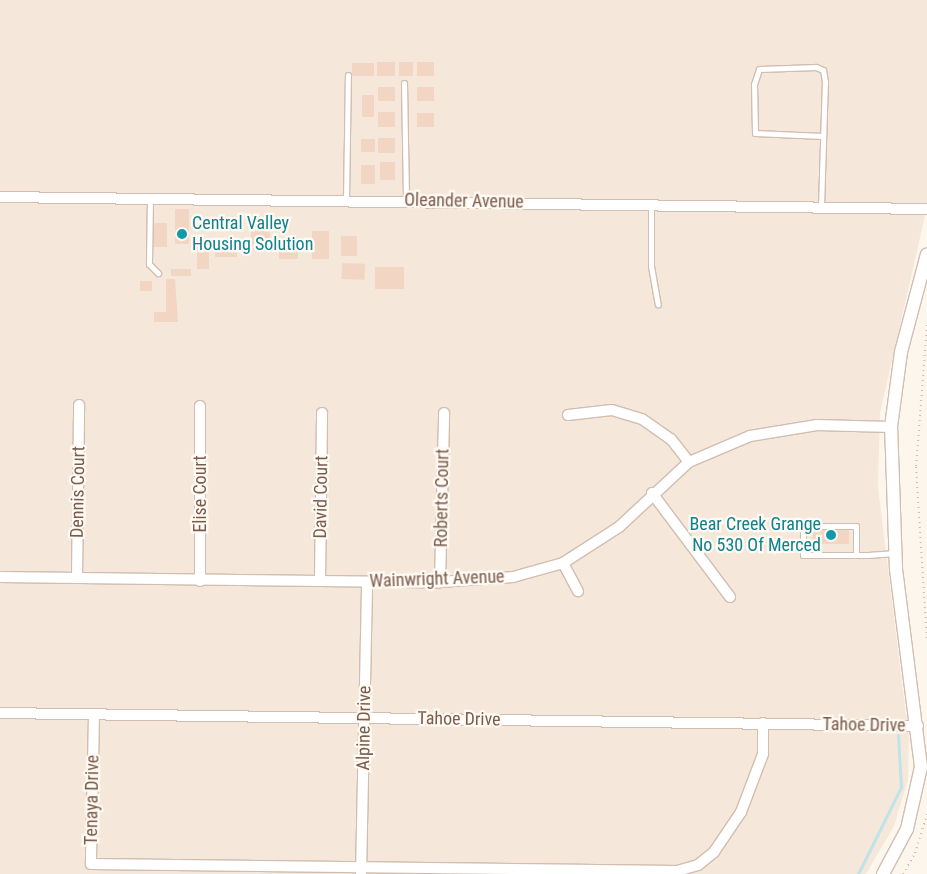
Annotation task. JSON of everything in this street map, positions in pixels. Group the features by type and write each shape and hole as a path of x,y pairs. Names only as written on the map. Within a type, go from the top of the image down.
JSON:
{"street":[{"name":"Oleander Avenue","path":"0,197 406,200 927,210"},
{"path":"884,874 907,829 916,798 921,767 918,726 895,553 891,427 901,352 927,254"},
{"name":"Dennis Court","path":"77,578 79,405"},
{"name":"Elise Court","path":"200,406 200,581"},
{"path":"568,415 606,409 642,419 671,438 689,462"},
{"name":"David Court","path":"320,582 322,413"},
{"name":"Roberts Court","path":"440,582 444,413"},
{"name":"Wainwright Avenue","path":"0,577 200,581 440,582 513,577 563,563 619,527 652,493 689,462 750,436 817,426 891,427"},
{"path":"652,493 730,597"},
{"path":"563,563 578,591"},
{"name":"Alpine Drive","path":"361,870 367,582"},
{"name":"Tahoe Drive","path":"0,713 918,726"},
{"name":"Tenaya Drive","path":"94,715 91,864 361,870 677,871 698,865 714,852 749,796 763,754 763,723"}],"lane":[{"path":"821,207 823,136 823,70 816,67 760,69 754,84 755,133 823,136"},
{"path":"346,200 348,75"},
{"path":"404,83 406,200"},
{"path":"150,197 148,264 158,273"},
{"path":"651,204 651,266 658,304"},
{"path":"856,555 856,526 803,526 802,555 856,555 868,555 875,555 895,553"}],"path":[{"path":"927,325 916,466 927,642"},
{"path":"903,874 916,853 927,814"}],"shaded area":[{"path":"0,0 927,0 927,207 880,413 878,487 909,739 908,780 894,826 866,874 0,874"}],"building":[{"path":"377,62 395,62 395,76 377,76"},
{"path":"399,62 413,62 413,76 399,76"},
{"path":"417,62 434,62 434,76 417,76"},
{"path":"352,63 374,63 374,76 352,76"},
{"path":"378,87 395,87 395,101 378,101"},
{"path":"417,87 434,87 434,101 417,101"},
{"path":"362,95 374,95 374,117 362,117"},
{"path":"378,112 395,112 395,127 378,127"},
{"path":"417,113 434,113 434,127 417,127"},
{"path":"378,138 395,138 395,153 378,153"},
{"path":"361,139 375,139 375,152 361,152"},
{"path":"380,162 395,162 395,180 380,180"},
{"path":"361,165 375,165 375,184 361,184"},
{"name":"Central Valley Housing Solution","path":"175,209 189,209 189,244 175,244"},
{"path":"154,223 167,223 167,247 154,247"},
{"path":"251,231 270,231 270,246 251,246"},
{"path":"312,231 329,231 329,259 312,259"},
{"path":"341,236 357,236 357,256 341,256"},
{"path":"279,237 298,237 298,259 279,259"},
{"path":"215,242 237,242 237,257 215,257"},
{"path":"197,244 209,244 209,269 197,269"},
{"path":"342,263 365,264 364,280 341,279"},
{"path":"375,267 404,267 404,289 375,289"},
{"path":"171,269 191,269 191,276 171,276"},
{"path":"166,279 175,279 178,322 154,322 154,312 166,312"},
{"path":"140,281 152,281 152,291 140,291"},
{"name":"Bear Creek Grange No 530 Of Merced","path":"813,527 849,527 849,544 813,544"}],"waterway":[{"path":"858,874 901,787 898,735"}],"place":[{"name":"Central Valley Housing Solution","path":"182,234"},
{"name":"Bear Creek Grange No 530 Of Merced","path":"831,535"}]}
